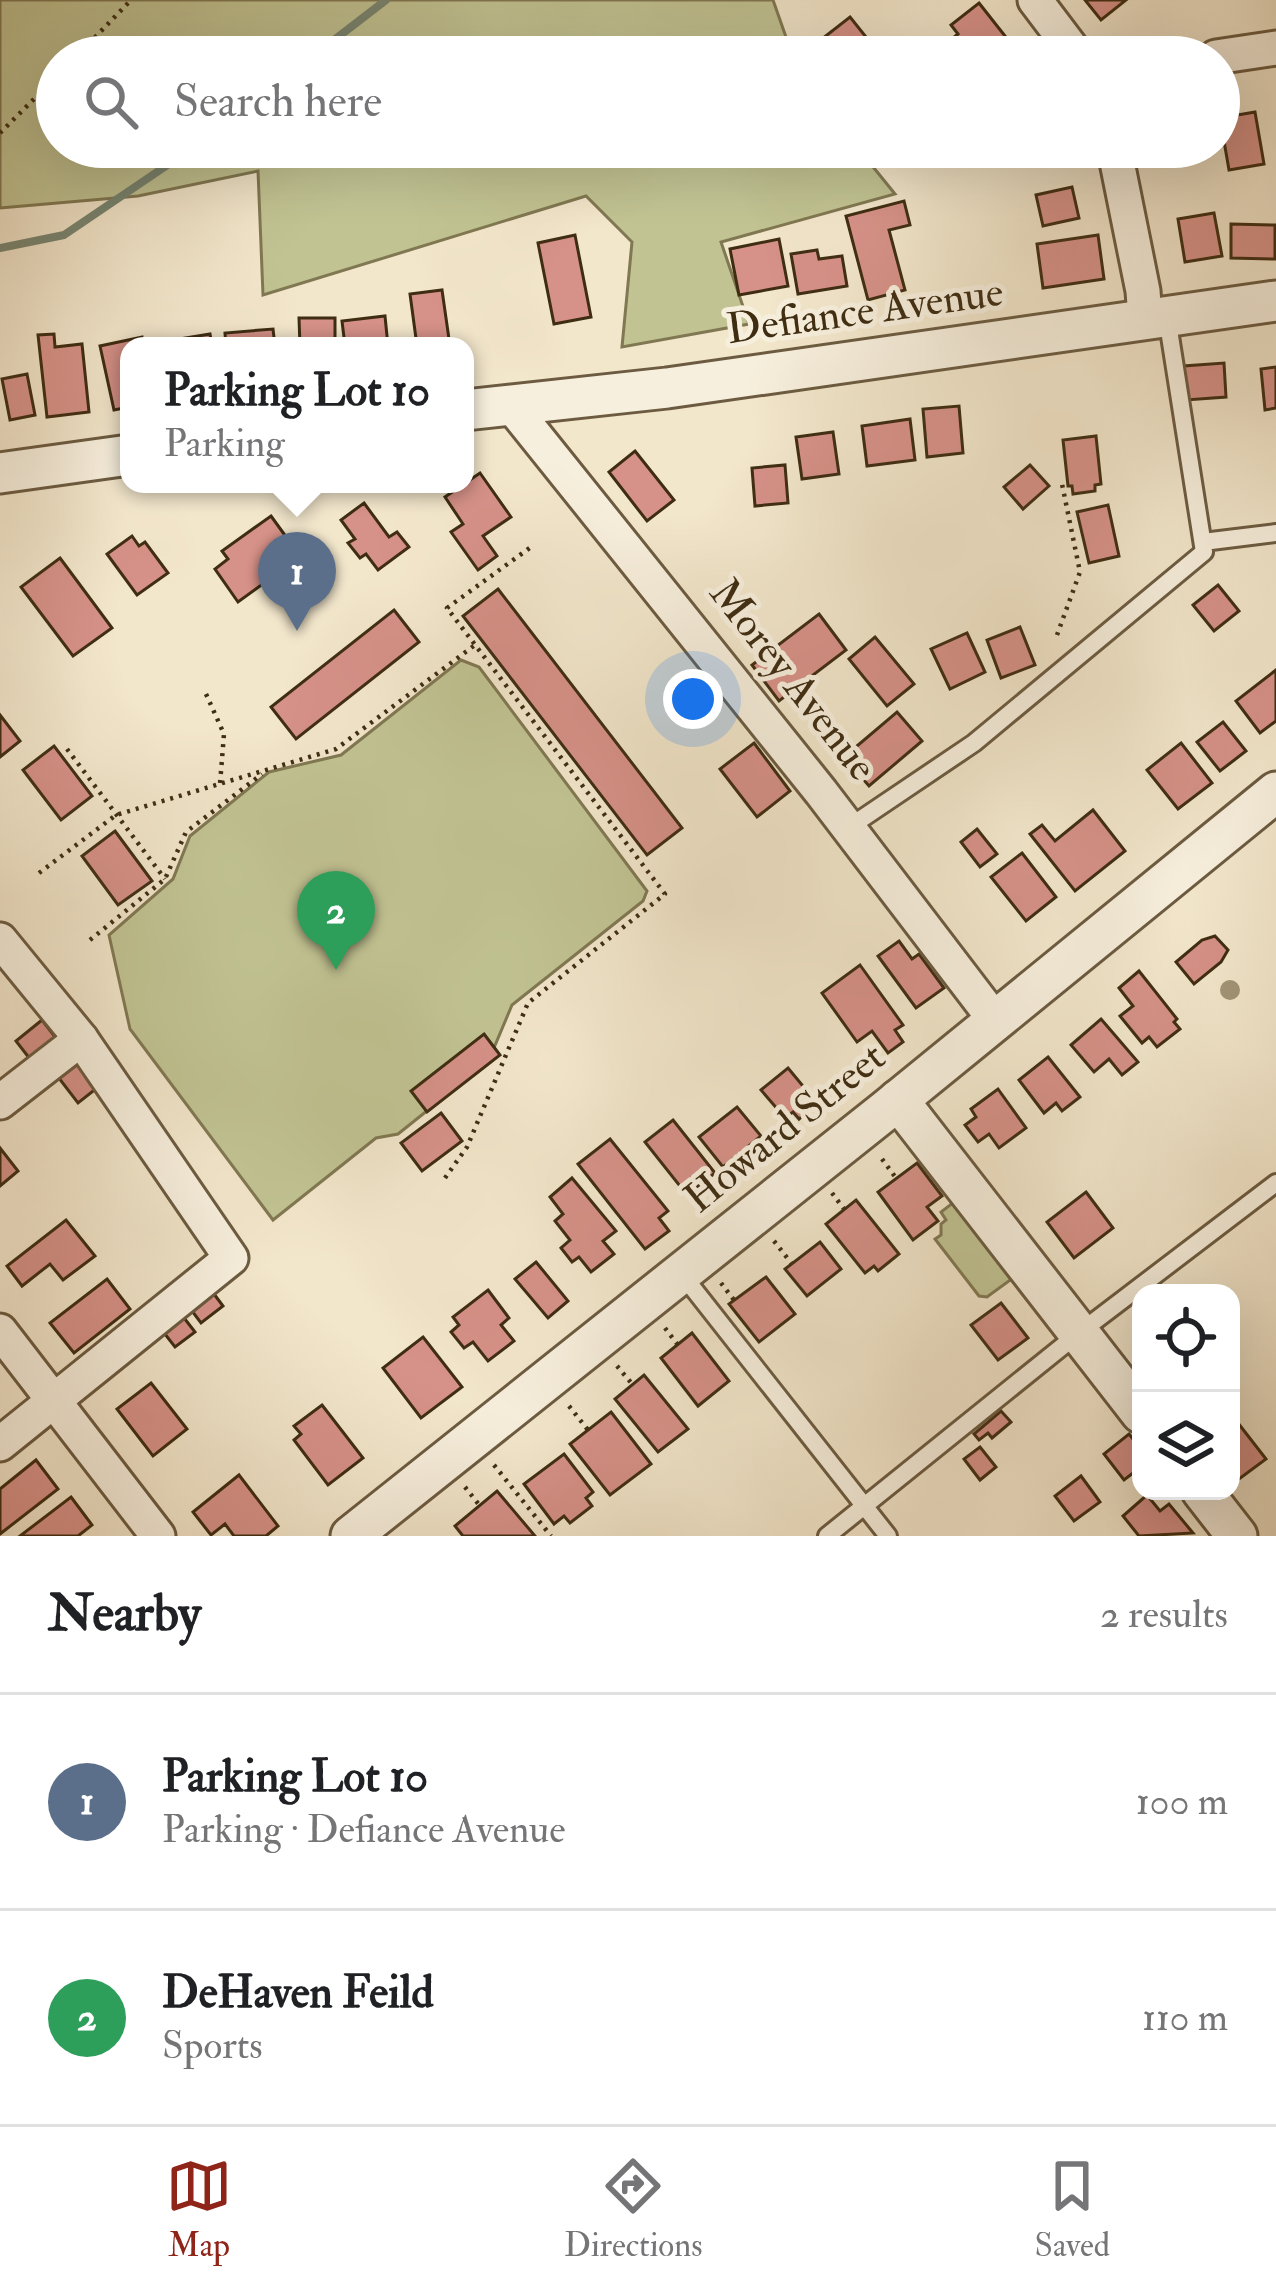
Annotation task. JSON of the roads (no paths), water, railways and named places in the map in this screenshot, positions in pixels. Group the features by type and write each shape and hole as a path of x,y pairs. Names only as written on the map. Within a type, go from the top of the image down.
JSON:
{"street":[{"path":"1035,0 1062,36"},
{"path":"1240,53 1276,48"},
{"path":"1118,168 1143,291 1156,317"},
{"name":"Defiance Avenue","path":"474,409 667,388 1276,301"},
{"name":"Morey Avenue","path":"510,404 995,1020"},
{"path":"0,472 120,456"},
{"name":"Howard Street","path":"351,1536 1276,791"},
{"path":"0,940 81,1039 231,1258 0,1444"},
{"path":"0,1102 81,1039"},
{"path":"898,1100 1132,1401"},
{"path":"0,1331 158,1536"},
{"path":"1209,1500 1237,1536"}],"lane":[{"path":"848,828 974,743 1204,552 1156,317"},
{"path":"1204,542 1276,533"},
{"path":"827,1536 1079,1333 1276,1183"},
{"path":"680,1272 888,1536"}],"waterway":[{"path":"339,36 386,0"},
{"path":"0,248 64,235 163,168"}],"place":[{"name":"Parking Lot 10","path":"297,631"},
{"name":"DeHaven Feild","path":"336,970"}]}
